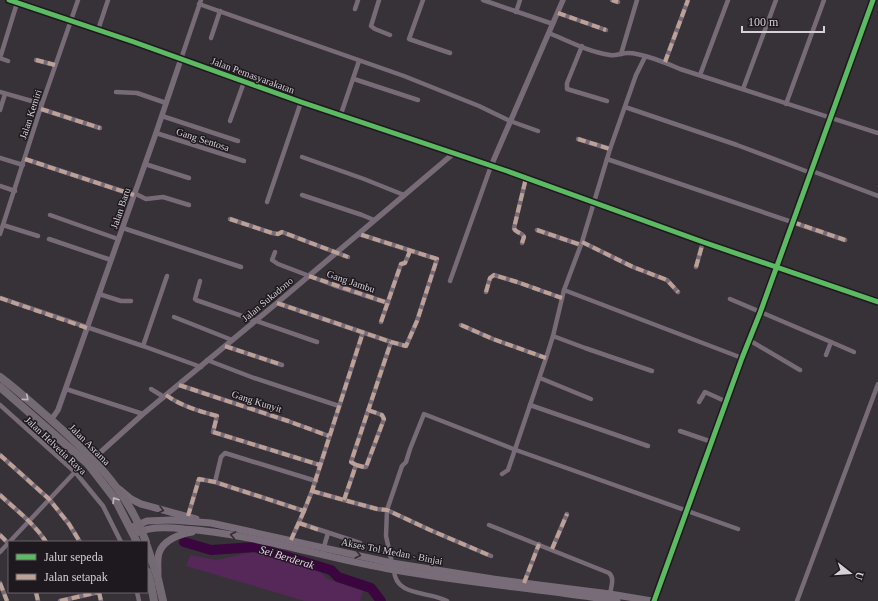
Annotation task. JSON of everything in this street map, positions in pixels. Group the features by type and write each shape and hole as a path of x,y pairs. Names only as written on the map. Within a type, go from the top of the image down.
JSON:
{"highway":[{"name":"Jalan Asrama","path":"0,377 55,415 114,485 140,527 146,541"},
{"name":"Jalan Asrama","path":"0,387 81,458 101,480 115,499 133,535"},
{"path":"46,427 55,415"},
{"path":"148,549 158,579 163,601"},
{"path":"148,574 154,601"}],"main road":[{"path":"114,485 131,499 141,504 211,523"},
{"name":"Akses Tol Medan - Binjai","path":"133,535 147,521 163,520 211,523 291,540 323,550"},
{"name":"Akses Tol Medan - Binjai","path":"140,527 202,530 323,550 393,566 567,591 610,594 653,601"},
{"path":"158,579 159,552 163,546 169,540 181,534 202,530"},
{"name":"Akses Tol Medan - Binjai","path":"393,566 524,583 617,601"}],"street":[{"name":"Jalan Pemasyarakatan","path":"9,0 301,102 341,114 491,166"},
{"name":"Jalan Kemiri","path":"0,234 41,107 78,0"},
{"path":"98,30 108,0"},
{"path":"355,9 358,0"},
{"path":"379,0 371,26 390,35"},
{"path":"423,0 409,39 450,53"},
{"path":"483,0 491,1 516,12 553,24"},
{"path":"516,12 520,0"},
{"path":"450,281 491,166 558,13 562,0"},
{"path":"612,0 618,2"},
{"path":"621,54 638,0"},
{"path":"665,62 688,0"},
{"path":"700,75 728,0"},
{"path":"743,89 776,0"},
{"path":"786,104 824,0"},
{"path":"653,601 742,358 760,313 873,0"},
{"path":"200,2 220,11 438,89 510,121 538,130"},
{"name":"Jalan Baru","path":"55,415 88,328 200,2"},
{"path":"8,61 0,58 17,3"},
{"path":"210,38 220,11"},
{"path":"558,13 606,30"},
{"path":"549,33 608,55 626,53 637,54 665,62 786,104 878,132"},
{"path":"582,46 567,83 567,89 607,101"},
{"path":"502,474 508,470 514,449 540,378 554,336 564,290 581,243 610,149 636,75 645,57"},
{"path":"36,60 55,66"},
{"path":"341,114 360,61"},
{"path":"354,79 418,100"},
{"path":"230,121 244,82"},
{"path":"116,92 137,93 166,103"},
{"path":"0,110 3,93 100,128"},
{"path":"267,202 301,102"},
{"path":"625,107 737,145 878,196"},
{"path":"162,116 238,141"},
{"name":"Gang Sentosa","path":"156,133 244,161"},
{"path":"578,140 610,149"},
{"name":"Jalan Sukadono","path":"93,459 143,414 454,153"},
{"path":"302,157 364,179 404,196"},
{"path":"0,158 23,165"},
{"path":"25,159 146,199 163,197 189,205"},
{"path":"607,159 845,240"},
{"path":"145,164 189,178"},
{"path":"491,166 703,242 777,266 878,302"},
{"path":"522,243 524,237 523,235 514,228 526,178"},
{"path":"0,186 15,191"},
{"path":"302,194 374,220"},
{"path":"50,215 118,239"},
{"path":"0,216 6,218"},
{"path":"230,219 272,233 278,234 282,232 348,257"},
{"path":"3,225 38,236"},
{"path":"123,228 241,267"},
{"path":"537,230 581,243 633,267 667,280 678,292"},
{"path":"277,303 406,346 421,308 437,259 359,234"},
{"path":"49,239 111,260"},
{"path":"696,267 703,242"},
{"path":"381,322 401,264 405,263 410,250"},
{"name":"Gang Jambu","path":"275,252 272,258 273,261 309,276 388,303"},
{"path":"486,292 490,278 494,275 562,298"},
{"path":"143,346 167,276"},
{"path":"200,281 195,300 317,342"},
{"path":"564,290 742,358"},
{"path":"99,294 121,301 131,301"},
{"path":"0,298 201,366"},
{"path":"730,299 854,352"},
{"path":"174,317 232,340"},
{"path":"461,325 493,340 546,358"},
{"path":"291,540 316,481 362,332"},
{"path":"554,336 652,371"},
{"path":"750,340 800,370"},
{"path":"368,410 382,415 384,419 366,467 364,468 351,462 368,410 391,342"},
{"path":"826,355 831,342"},
{"path":"225,346 282,365"},
{"path":"207,360 254,378 339,406"},
{"path":"540,378 591,399"},
{"path":"797,601 878,384"},
{"name":"Gang Kunyit","path":"179,385 329,436"},
{"path":"66,388 143,414"},
{"path":"151,389 187,407 217,416 213,432 320,465"},
{"path":"699,402 705,392 727,402"},
{"path":"530,405 648,446"},
{"name":"Jalan Helvetia Raya","path":"0,406 74,472 103,506 120,541"},
{"path":"447,601 435,596 404,589 396,580 386,536 387,510 402,466 406,462 424,414 514,449 738,529"},
{"path":"680,431 712,442"},
{"path":"215,482 221,458 224,453 316,481"},
{"path":"0,455 49,499 69,524 79,541"},
{"path":"344,500 356,465"},
{"path":"11,541 74,472"},
{"path":"188,516 199,479 215,482 304,511"},
{"path":"312,491 377,509 387,510 491,556"},
{"path":"0,495 29,521 45,541"},
{"path":"552,549 567,514"},
{"path":"299,523 360,543"},
{"path":"489,525 552,549 611,575 612,579 610,594"},
{"path":"323,550 328,533"},
{"path":"0,536 8,542"},
{"path":"0,552 8,544"},
{"path":"524,583 539,544"},
{"path":"0,583 7,601"},
{"path":"60,601 70,600 95,593"}],"shaded area":[{"path":"258,551 319,571 327,579 363,591 360,601 305,601 186,566 190,555 216,560"}],"waterway":[{"name":"Sei Berderak","path":"184,542 211,550 255,547 331,570 338,577 371,588 381,601"}],"marked path":[{"path":"612,0 618,2"},
{"path":"665,62 688,0"},
{"path":"558,13 606,30"},
{"path":"36,60 55,65"},
{"path":"41,109 100,128"},
{"path":"578,139 610,149"},
{"path":"25,159 134,195"},
{"path":"522,243 524,237 514,228 526,178"},
{"path":"230,219 272,233 278,234 282,232 348,257"},
{"path":"793,222 845,240"},
{"path":"537,230 581,245"},
{"path":"277,303 406,346 417,321 437,259 359,234"},
{"path":"582,242 633,267 667,280 678,292"},
{"path":"696,267 703,242"},
{"path":"381,322 401,264 405,263 410,251"},
{"path":"486,292 490,278 494,275 562,298"},
{"path":"309,276 388,303"},
{"path":"0,298 87,328"},
{"path":"461,325 493,339 546,358"},
{"path":"188,516 199,479 215,482 304,511 312,491 363,332"},
{"path":"344,500 356,465 351,462 391,342"},
{"path":"225,346 282,365"},
{"path":"179,385 329,436"},
{"path":"166,395 184,405 217,416 213,432 320,465"},
{"path":"356,465 366,467 384,419 382,415 368,410"},
{"path":"0,455 49,499 69,524 79,541"},
{"path":"312,491 377,509 387,510 491,556"},
{"path":"0,495 30,523 45,541"},
{"path":"291,540 304,511"},
{"path":"552,549 567,514"},
{"path":"299,523 319,530"},
{"path":"0,535 8,543"},
{"path":"524,583 539,544"},
{"path":"0,583 7,601"},
{"path":"36,593 38,601"},
{"path":"60,601 95,593"},
{"path":"99,593 101,601"}],"cycle path":[{"path":"9,0 134,42 301,102 507,171 703,242 878,302"},
{"path":"654,601 873,0"}]}
